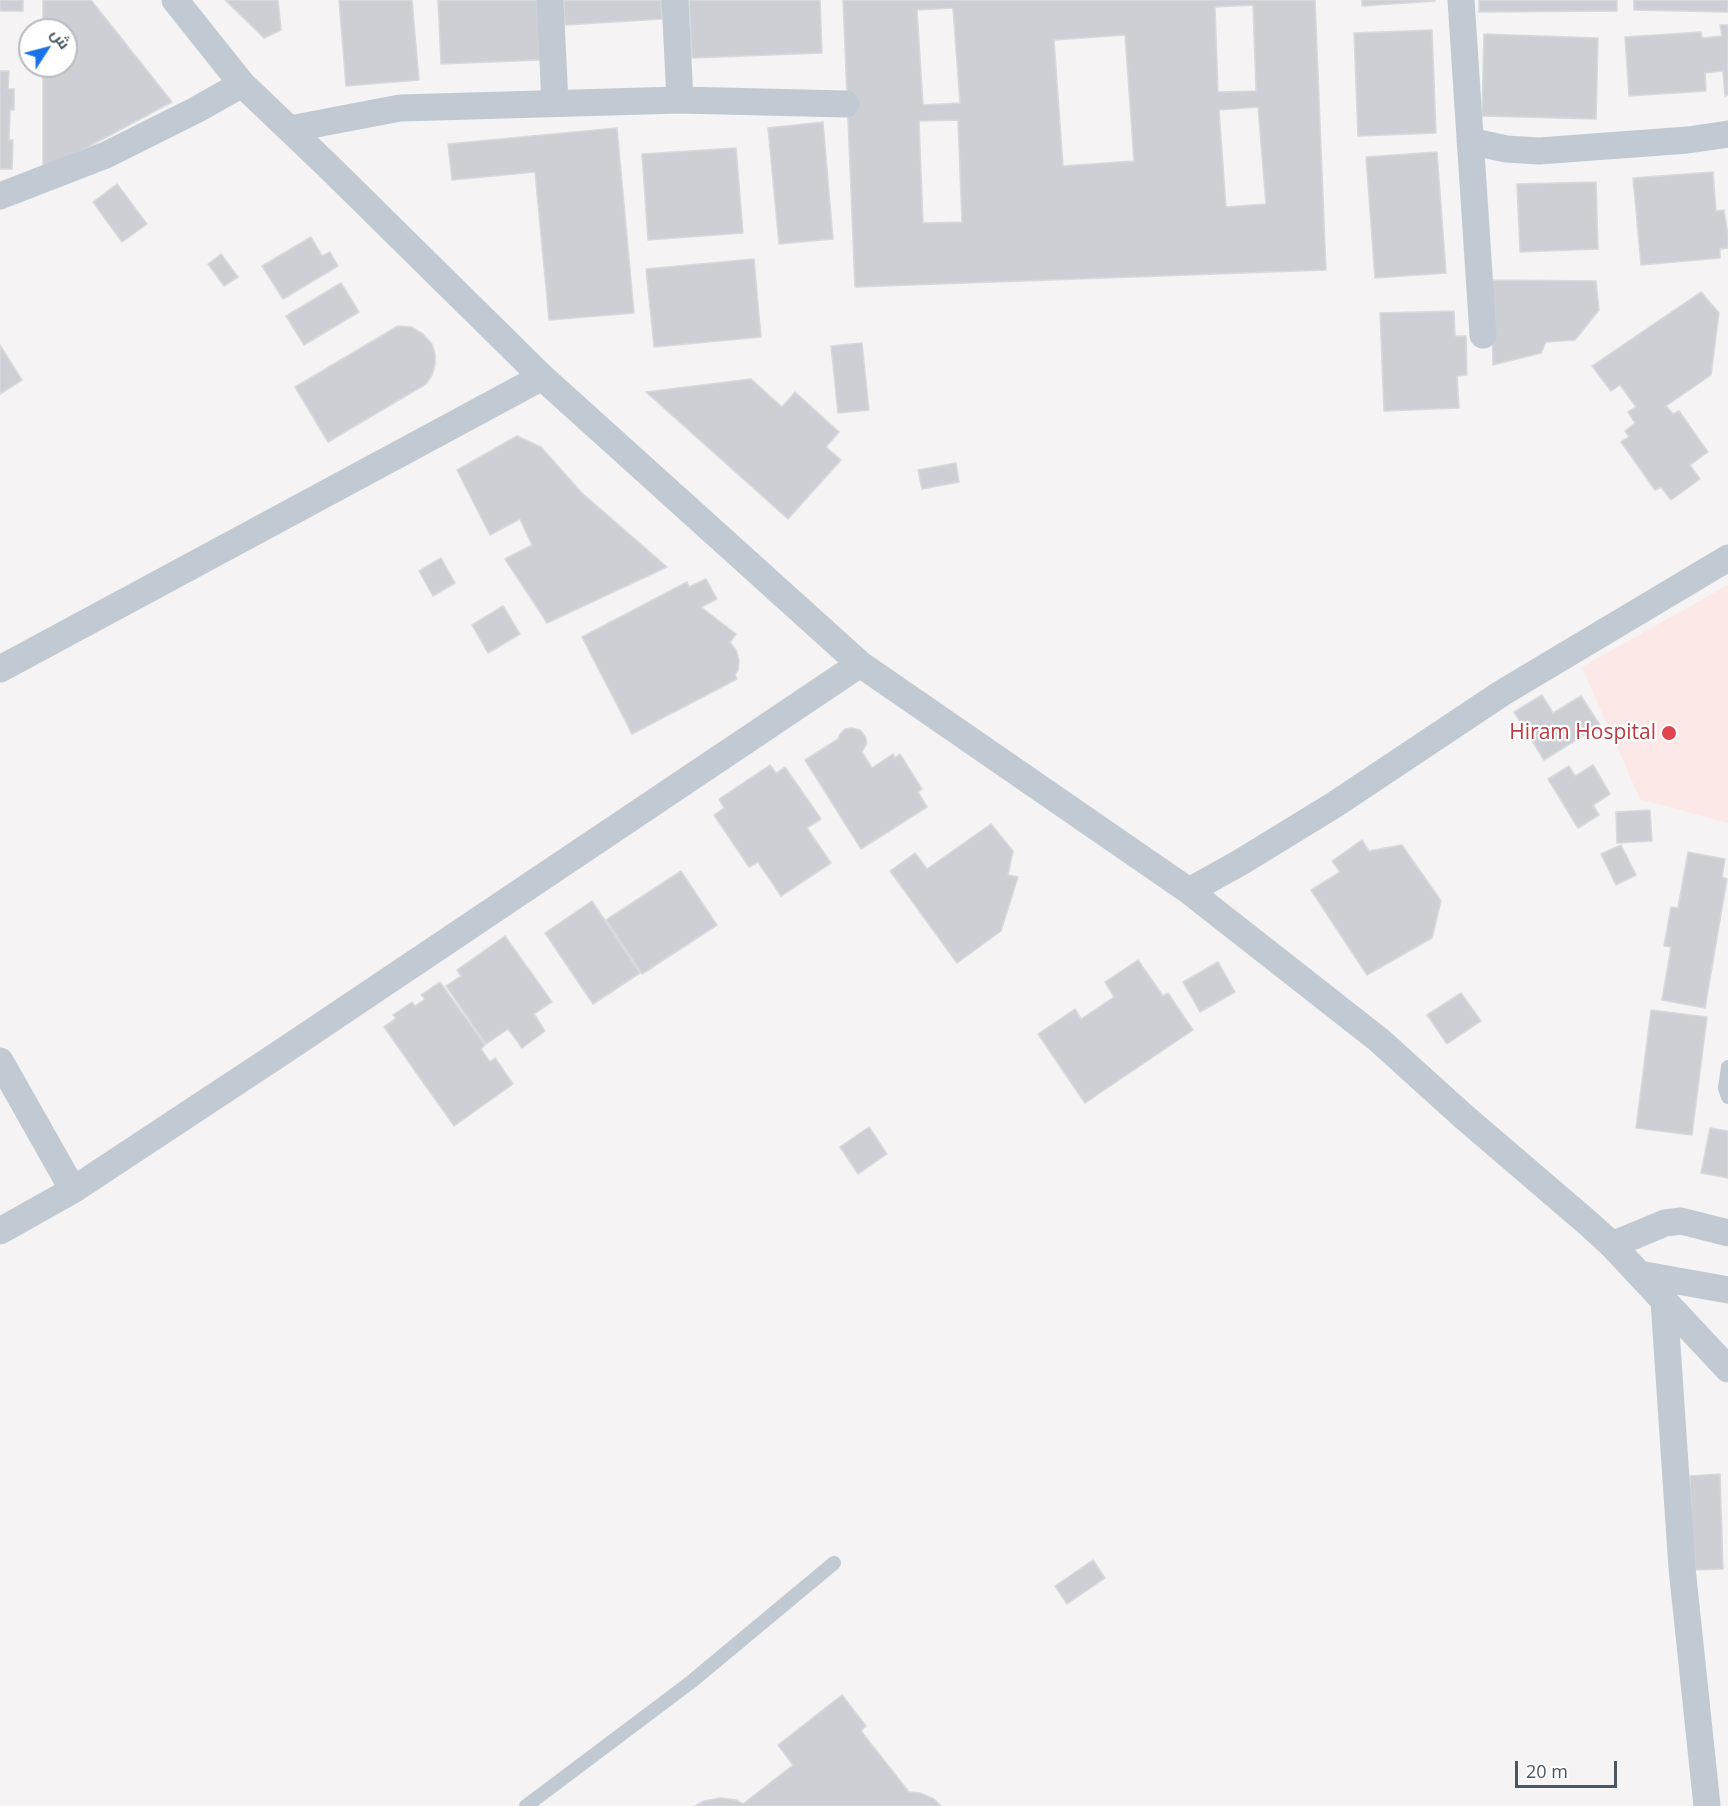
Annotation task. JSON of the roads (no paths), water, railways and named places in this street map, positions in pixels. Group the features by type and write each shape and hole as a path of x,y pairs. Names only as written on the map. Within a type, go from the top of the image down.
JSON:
{"street":[{"path":"175,0 242,84 542,377 861,664 1189,891 1380,1040 1612,1245 1728,1369"},
{"path":"550,0 555,103"},
{"path":"675,0 680,100"},
{"path":"1461,0 1483,335"},
{"path":"0,196 106,155 242,84"},
{"path":"290,129 400,108 680,100 846,104"},
{"path":"1470,141 1506,149 1539,151 1688,140 1728,134"},
{"path":"0,669 542,377"},
{"path":"1189,891 1334,805 1502,693 1728,558"},
{"path":"0,1231 73,1190 295,1044 861,664"},
{"path":"0,1061 73,1190"},
{"path":"1612,1245 1665,1222 1681,1221 1728,1233"},
{"path":"1639,1274 1728,1290"},
{"path":"1664,1301 1682,1568 1707,1806"}],"lane":[{"path":"1728,1067 1725,1088 1728,1097"},
{"path":"526,1806 691,1682 834,1563"}],"place":[{"name":"Hiram Hospital","path":"1669,733"}]}
